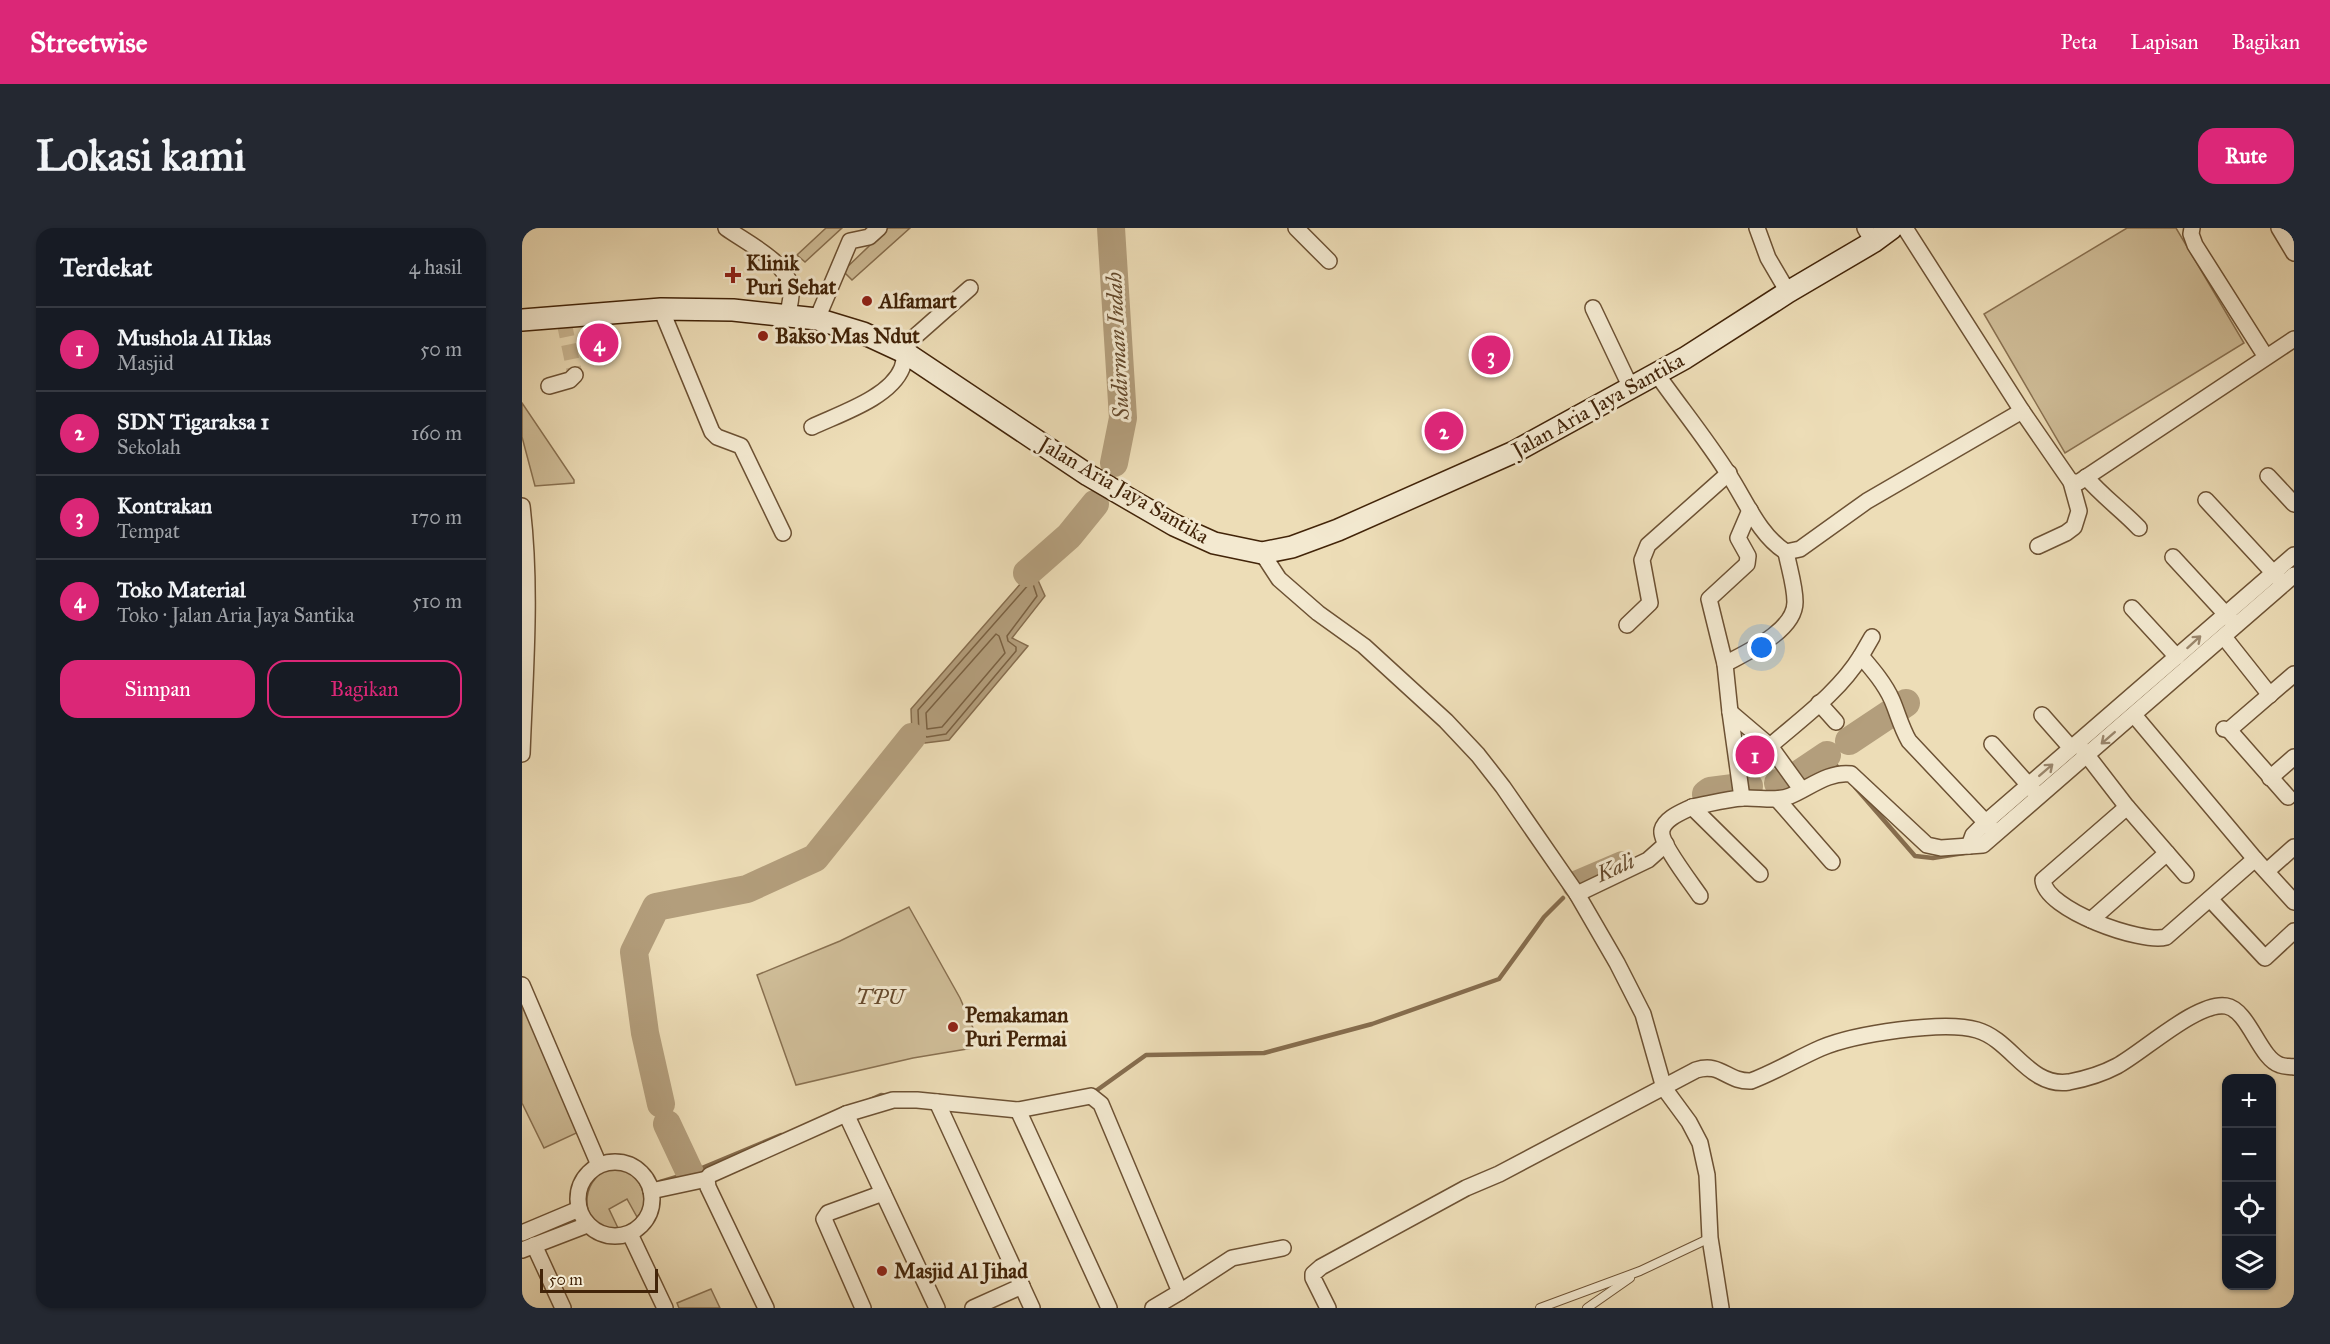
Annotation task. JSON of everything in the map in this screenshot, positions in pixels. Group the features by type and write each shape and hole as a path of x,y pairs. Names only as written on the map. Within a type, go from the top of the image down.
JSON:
{"street":[{"path":"817,319 851,234 869,237 879,228"},
{"path":"1296,228 1329,261"},
{"path":"1757,228 1768,258 1788,292"},
{"name":"Jalan Aria Jaya Santika","path":"522,320 564,319 661,309 733,310 817,319 863,333 904,352 1089,475 1174,525 1214,543 1262,553 1292,547 1329,534 1514,452 1685,358 1788,292 1869,235 1892,228"},
{"path":"1905,228 2022,411 2071,482 2079,511 2074,527 2038,546"},
{"path":"2192,228 2191,234 2195,245 2266,357"},
{"path":"2279,228 2294,253"},
{"path":"735,230 765,254 787,276 791,286 787,317"},
{"path":"812,427 867,401 893,382 902,368 904,352 910,341 970,288"},
{"path":"1593,308 1631,388"},
{"path":"661,309 712,432 717,437 741,446 783,533"},
{"path":"2071,482 2079,482 2294,339"},
{"path":"1656,373 1729,473 1750,510 1775,545 1786,552 1800,549 1867,501 2022,411"},
{"path":"549,386 571,379 575,375"},
{"path":"1627,625 1650,603 1642,560 1648,545 1729,473"},
{"path":"2268,476 2294,504"},
{"path":"2086,477 2109,502 2124,512 2139,528"},
{"path":"2205,500 2284,577"},
{"path":"522,506 527,548 522,754"},
{"path":"1743,798 1725,664 1709,599 1747,564 1748,556 1738,538 1750,510"},
{"path":"1725,664 1758,646 1791,619 1795,602 1786,552"},
{"path":"1262,553 1280,579 1318,613 1364,646 1446,721 1478,755 1577,894 1643,1014 1664,1088 1689,1122 1704,1157 1710,1238 1721,1308"},
{"path":"1969,846 1973,835 1986,822 2177,657 2231,620 2284,577 2294,555"},
{"path":"2173,557 2231,620"},
{"path":"2132,608 2177,657"},
{"path":"1700,896 1666,844 1661,831 1673,817 1692,807 1743,798 1777,799 1791,796 1827,778 1845,773 1851,774 1927,845 1941,848 1983,845 2040,798 2223,637 2231,620"},
{"path":"1770,746 1820,703 1848,675 1872,637"},
{"path":"2223,637 2270,695"},
{"path":"1861,656 1884,686 1909,741 1997,835"},
{"path":"2288,797 2227,730 2294,674"},
{"path":"1820,703 1836,722"},
{"path":"1730,712 1770,746 1802,789"},
{"path":"2042,715 2074,746 2088,756 2127,807 2186,875"},
{"path":"2134,715 2294,902"},
{"path":"1992,744 2040,798"},
{"path":"2270,778 2294,757"},
{"path":"1777,799 1832,862"},
{"path":"1692,807 1760,874"},
{"path":"2127,807 2043,880 2045,888 2053,896 2069,909 2091,920 2153,939 2161,938 2176,930 2255,859"},
{"path":"1577,894 1648,860 1666,844"},
{"path":"2267,871 2294,847"},
{"path":"2091,920 2167,853"},
{"path":"2210,899 2265,958 2294,931"},
{"path":"522,985 599,1164"},
{"path":"1328,1308 1313,1278 1313,1274 1321,1267 1466,1188 1499,1174 1707,1066 1718,1069 1739,1082 1751,1081 1822,1048 1855,1037 1954,1026 1979,1030 1995,1038 2038,1076 2051,1081 2067,1082 2104,1073 2189,1018 2215,1006 2228,1006 2238,1012 2273,1060 2283,1066 2294,1066"},
{"path":"765,1308 708,1187 707,1179 710,1174 846,1114 893,1100 1018,1110 1092,1096 1097,1099 1180,1292"},
{"path":"937,1102 1032,1308"},
{"path":"1018,1110 1109,1308"},
{"path":"846,1114 937,1308"},
{"path":"612,1161 626,1163 646,1178 651,1191 652,1204 641,1227 630,1234 607,1236 596,1232 587,1225 579,1209 578,1191 582,1180 599,1164 612,1161"},
{"path":"651,1191 707,1179"},
{"path":"863,1308 824,1219 828,1213 883,1193"},
{"path":"524,1228 579,1209"},
{"path":"563,1308 528,1248 587,1225"},
{"path":"630,1234 665,1308"},
{"path":"1153,1308 1232,1258 1283,1248"},
{"path":"973,1308 1022,1286"}],"lane":[{"path":"1540,1308 1640,1270 1710,1238"},
{"path":"1587,1308 1640,1270"}],"green space":[{"path":"826,228 842,228 805,262 797,255"},
{"path":"888,228 910,228 852,280 843,271"},
{"path":"2127,228 2176,228 2244,343 2065,453 1984,314"},
{"path":"522,403 574,483 535,486 522,437"},
{"name":"TPU","path":"909,907 960,998 980,1044 973,1048 913,1058 796,1085 757,975 840,941"},
{"path":"522,991 583,1130 544,1148 522,1103"},
{"path":"605,1170 623,1171 634,1176 643,1194 644,1207 637,1217 627,1199 609,1209 618,1228 606,1227 597,1223 588,1207 587,1197 590,1187"},
{"path":"711,1289 720,1308 679,1308 677,1303"}],"water":[{"path":"1027,573 1037,578 1045,596 1012,638 1028,646 949,740 925,743 912,737 911,709 1022,582"}],"waterway":[{"name":"Sudirman Indah","path":"1111,228 1123,418 1114,463"},
{"name":"Sudirman Indah","path":"1027,573 1069,536 1095,504"},
{"path":"2236,615 2262,593"},
{"path":"2173,670 2225,625"},
{"name":"Kali","path":"1849,741 1906,703"},
{"path":"661,1104 645,1033 634,952 656,907 747,889 815,858 912,737"},
{"path":"1827,755 1840,770"},
{"name":"Kali","path":"1778,783 1787,782 1827,755"},
{"name":"Kali","path":"1706,794 1710,791 1749,786"},
{"path":"1855,787 1915,856 1933,858 1964,853"},
{"name":"Kali","path":"1576,885 1623,865"},
{"path":"1093,1093 1146,1055 1264,1053 1372,1024 1499,979 1544,917 1563,898"},
{"path":"870,1100 881,1095 888,1096"},
{"path":"667,1124 690,1173"},
{"path":"660,1182 690,1173 781,1135"}],"tunnel":[{"path":"564,322 575,375"}],"place":[{"name":"Klinik Puri Sehat","path":"733,275"},
{"name":"Alfamart","path":"867,301"},
{"name":"Bakso Mas Ndut","path":"763,336"},
{"name":"Toko Material","path":"599,343"},
{"name":"Kontrakan","path":"1491,355"},
{"name":"SDN Tigaraksa 1","path":"1444,431"},
{"name":"Mushola Al Iklas","path":"1755,755"},
{"name":"Pemakaman Puri Permai","path":"953,1027"},
{"name":"Masjid Al Jihad","path":"882,1271"}]}
